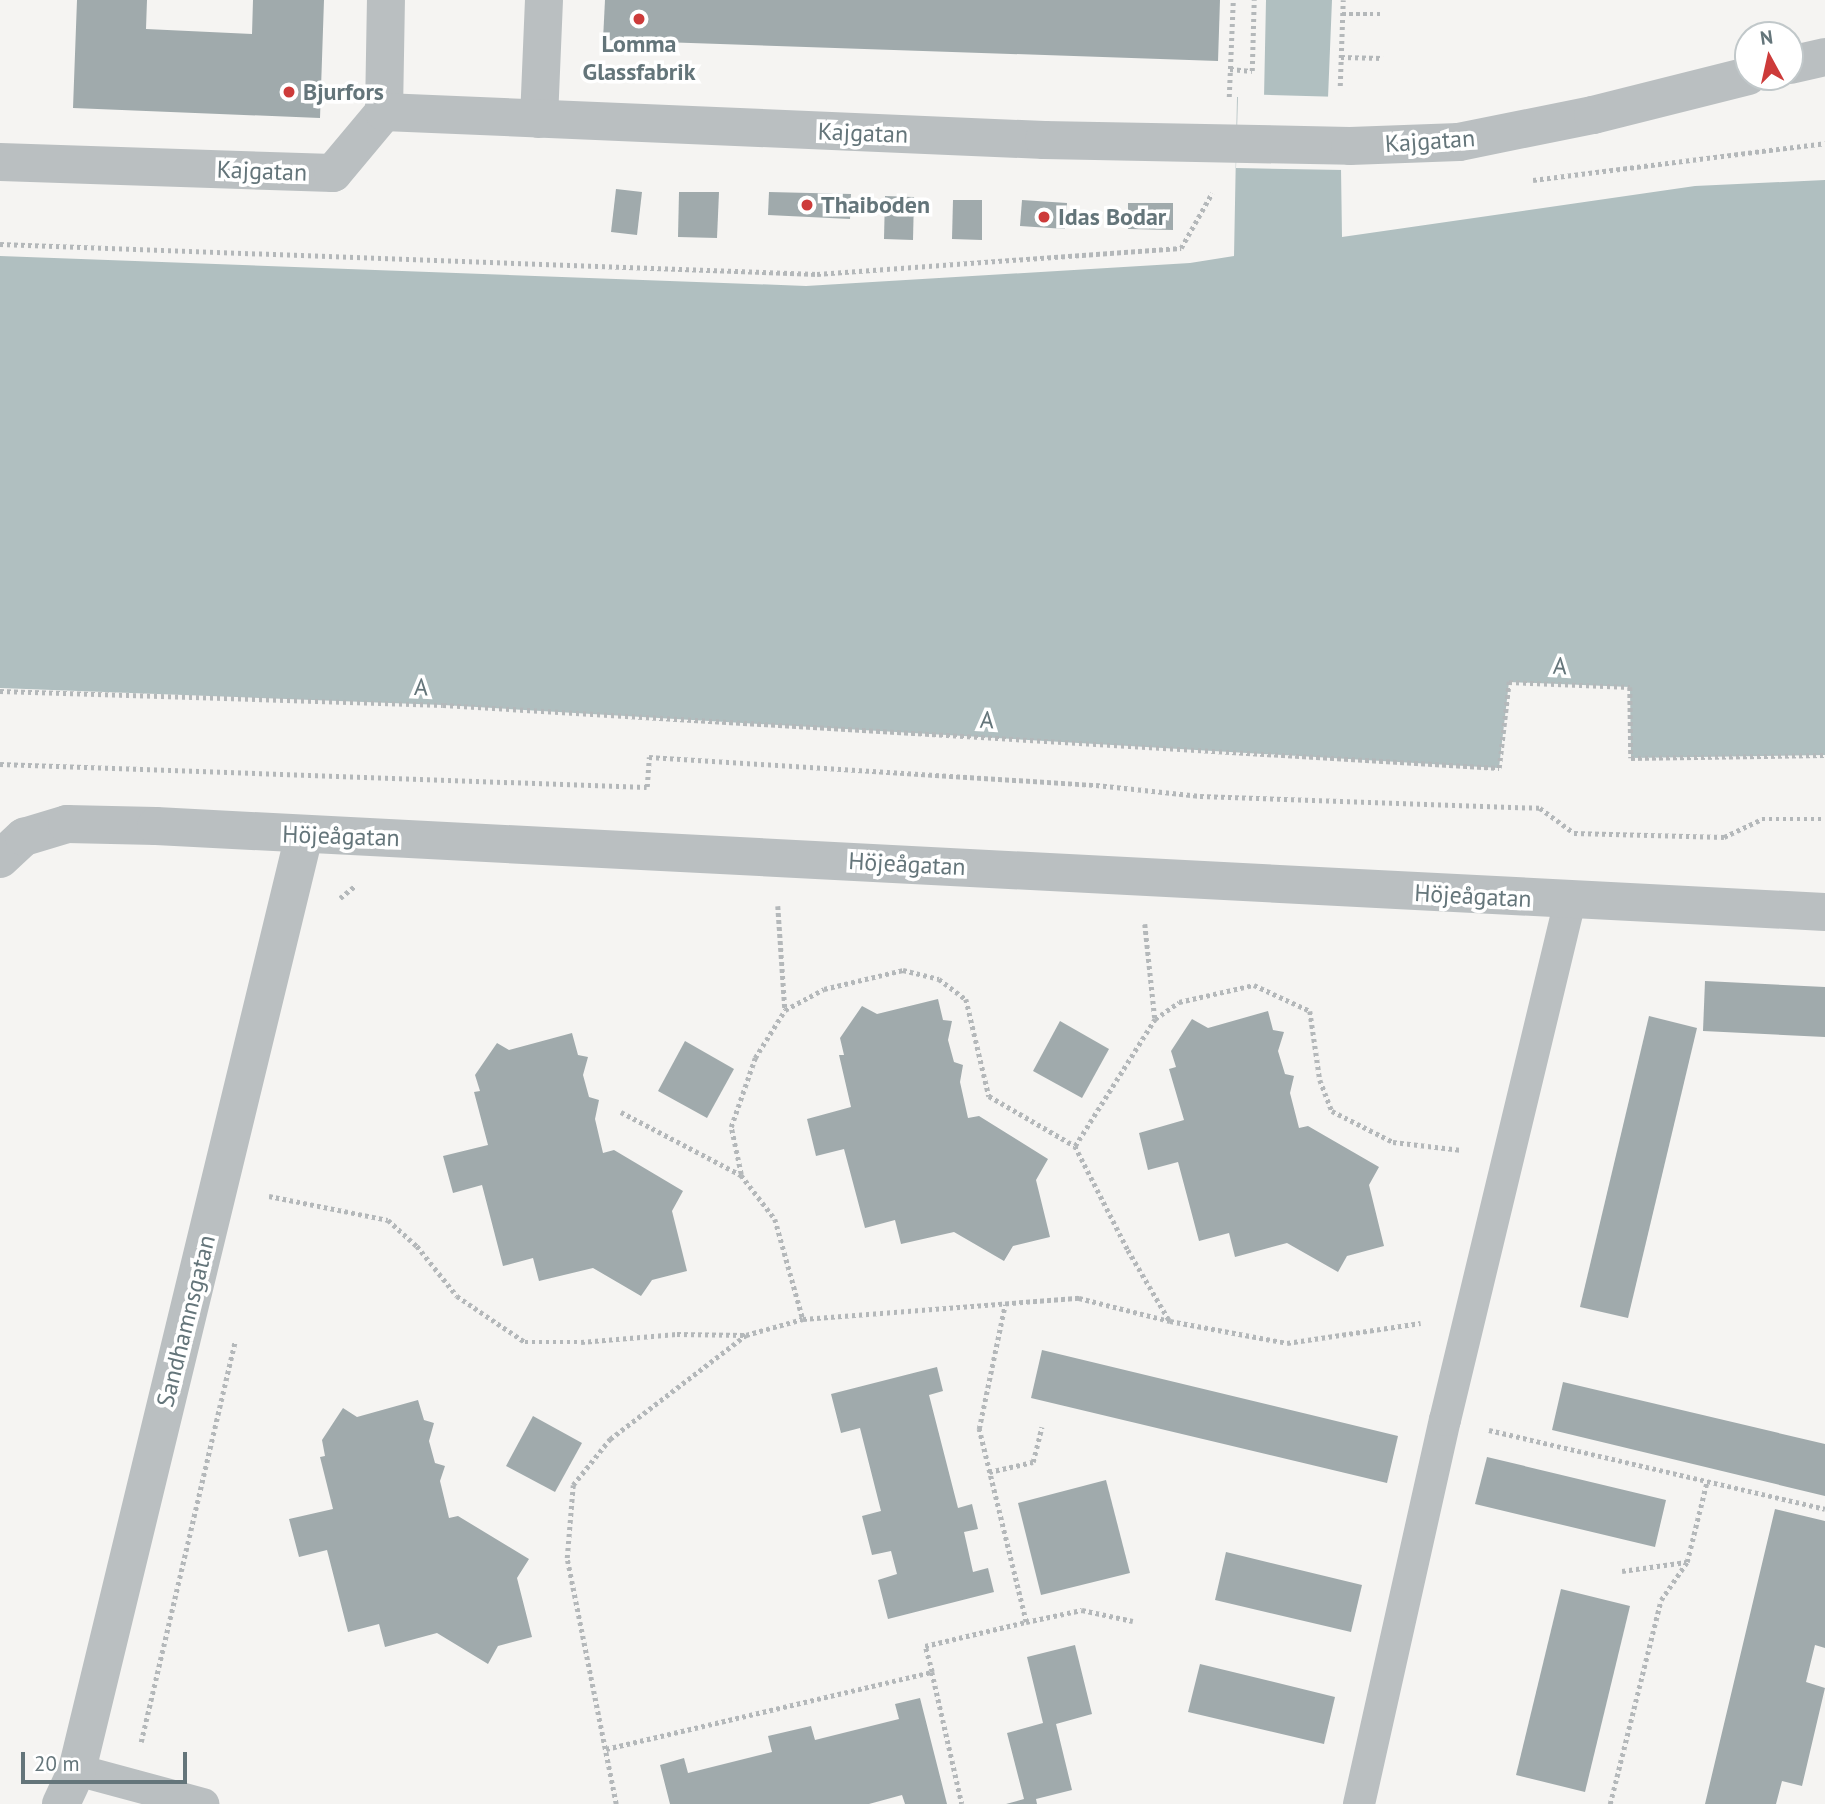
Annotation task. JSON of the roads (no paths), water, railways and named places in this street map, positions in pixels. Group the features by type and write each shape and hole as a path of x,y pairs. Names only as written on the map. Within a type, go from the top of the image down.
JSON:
{"street":[{"path":"384,111 386,0"},
{"path":"539,119 544,0"},
{"path":"1804,62 1825,57"},
{"name":"Kajgatan","path":"0,162 332,173 384,111 1044,140 1350,146 1459,142 1593,116 1734,80"},
{"name":"Höjeågatan","path":"0,859 24,837 67,824 156,826 304,835 516,842 1570,901 1825,912"},
{"name":"Sandhamnsgatan","path":"61,1804 77,1770 304,835"}],"lane":[{"path":"1359,1804 1445,1420 1570,901"},
{"path":"77,1770 203,1804"}],"place":[{"name":"Lomma Glassfabrik","path":"639,19"},
{"name":"Bjurfors","path":"289,92"},
{"name":"Thaiboden","path":"807,205"},
{"name":"Idas Bodar","path":"1044,217"}]}
